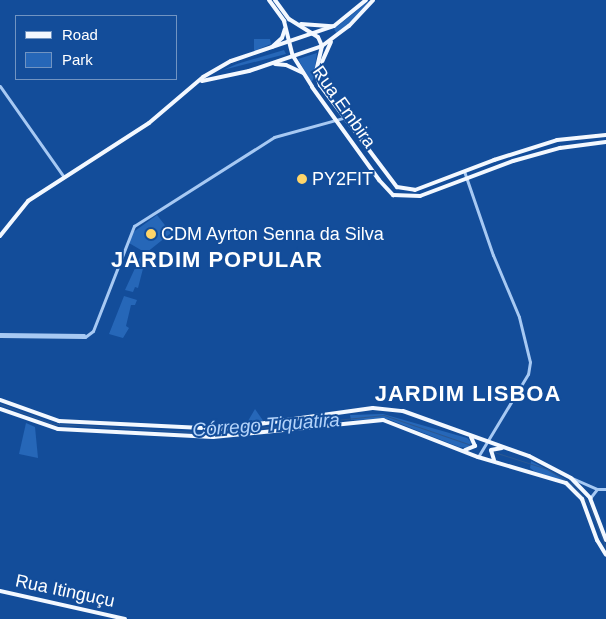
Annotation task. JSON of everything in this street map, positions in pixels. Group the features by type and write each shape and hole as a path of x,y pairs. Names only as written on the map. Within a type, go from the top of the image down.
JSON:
{"main road":[{"path":"266,50 280,41 286,27 269,0"},
{"path":"275,0 289,19 315,33 322,46"},
{"path":"0,236 26,202 149,123 195,84 227,63 334,26 366,0"},
{"path":"318,68 331,42 373,0"},
{"path":"300,24 334,26"},
{"name":"Rua Embira","path":"286,27 293,56 304,74 335,120 393,195 420,196 467,179"},
{"path":"289,42 294,49 304,53"},
{"path":"195,84 207,78 268,64 304,53 331,42"},
{"name":"Rua Embira","path":"322,46 318,68 320,85 343,118 397,187 415,190 464,172"},
{"path":"268,64 284,64 304,74"},
{"path":"464,172 557,140 606,135"},
{"path":"467,179 560,148 606,142"},
{"path":"0,400 26,415 58,429 213,437 373,419 478,457 546,475 572,487 582,500 596,540 606,555"},
{"path":"0,409 59,421 223,429 384,408 403,411 509,449 571,478 590,498 606,540"},
{"path":"456,448 468,450 475,447 474,440 466,433"},
{"path":"501,464 492,458 491,450 498,447 509,449"},
{"name":"Rua Itinguçu","path":"0,591 125,619"}],"street":[{"path":"0,86 64,177"},
{"path":"0,335 75,338 89,334 93,331 126,242 136,225 274,137 343,118"},
{"path":"464,172 493,255 519,317 530,362 525,378 478,457"},
{"path":"571,478 597,489 606,489"},
{"path":"590,498 597,489"}],"green space":[{"path":"370,0 352,21 337,34 334,29"},
{"path":"254,39 270,39 271,44 254,51"},
{"path":"284,50 286,54 223,70 237,64"},
{"path":"317,53 313,80 311,82 298,59"},
{"name":"CDM Ayrton Senna da Silva","path":"157,215 171,233 146,253 129,243 132,233"},
{"path":"142,253 146,257 138,288 135,287 133,292 125,290"},
{"path":"124,296 137,300 135,305 131,305 126,326 129,328 123,338 109,334"},
{"path":"255,409 264,422 248,424 248,421"},
{"path":"383,414 467,438 471,442 469,448 459,447 388,419 351,420 350,415"},
{"path":"26,423 35,427 38,458 19,454"},
{"path":"531,461 565,479 574,487 534,471 530,468"}],"waterway":[{"name":"Córrego Tiquatira","path":"0,404 54,424 211,433 384,415 471,445"},
{"name":"Córrego Tiquatira","path":"494,452 547,469 574,485 589,505 606,548"}],"place":[{"name":"PY2FIT","path":"302,179"},
{"name":"CDM Ayrton Senna da Silva","path":"151,234"}],"district":[{"name":"JARDIM POPULAR","path":"217,260"},
{"name":"JARDIM LISBOA","path":"468,394"}]}
